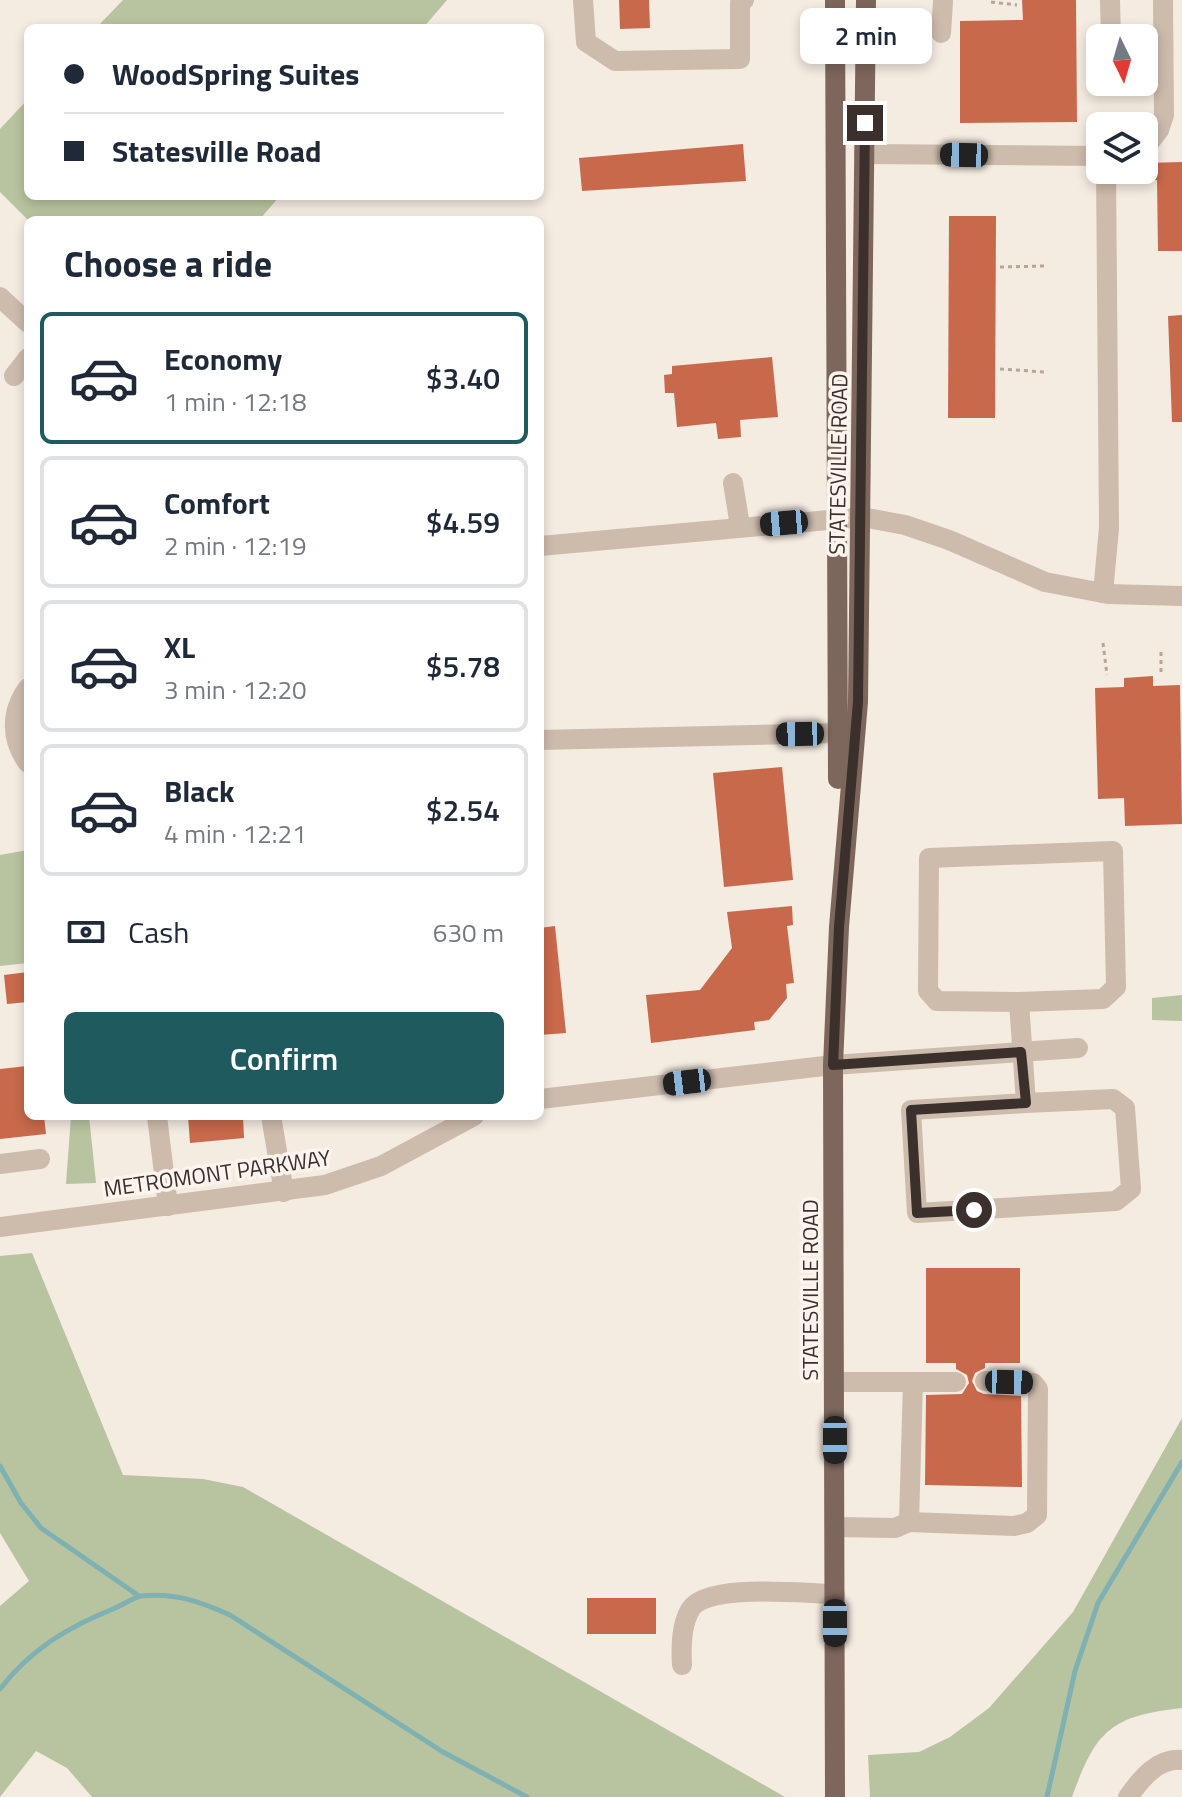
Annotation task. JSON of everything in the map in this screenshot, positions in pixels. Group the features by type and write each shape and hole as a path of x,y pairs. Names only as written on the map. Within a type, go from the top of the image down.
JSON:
{"main road":[{"name":"STATESVILLE ROAD","path":"835,0 839,927"},
{"name":"STATESVILLE ROAD","path":"835,1797 833,1065 839,927 858,702 866,0"}],"street":[{"path":"583,0 586,42 615,61 740,59 740,3 744,0"},
{"path":"1110,0 1111,24"},
{"path":"1158,131 1164,115 1173,22 1163,0"},
{"path":"941,33 943,2"},
{"path":"864,154 1086,156"},
{"path":"1103,593 1109,528 1106,184"},
{"path":"0,297 24,319"},
{"path":"14,376 24,363"},
{"path":"733,483 740,526"},
{"path":"544,546 862,517 905,525 949,540 1045,582 1103,593 1182,596"},
{"path":"24,693 17,702 14,722 16,738 24,755"},
{"path":"544,740 838,733"},
{"path":"1113,851 1116,987 1103,999 1019,1002 937,1001 928,991 929,858 1113,851"},
{"path":"1019,1002 1026,1103"},
{"path":"544,1099 833,1065 1078,1048"},
{"path":"1113,1099 1125,1108 1131,1189 1116,1201 917,1213 911,1110 1026,1103 1113,1099"},
{"path":"157,1120 168,1206"},
{"path":"272,1120 284,1192"},
{"name":"METROMONT PARKWAY","path":"0,1227 284,1192 356,1176 466,1120"},
{"path":"0,1164 40,1159"},
{"path":"835,1527 895,1528 909,1522 1014,1526 1027,1523 1037,1515 1038,1389 1033,1383 985,1381"},
{"path":"834,1382 956,1382"},
{"path":"909,1522 913,1382"},
{"path":"682,1665 681,1645 689,1611 704,1597 725,1593 835,1594"},
{"path":"1128,1797 1145,1774 1172,1759 1182,1760"}],"path":[{"path":"991,2 1017,5"},
{"path":"1000,267 1045,266"},
{"path":"1000,369 1045,372"},
{"path":"1103,643 1107,675"},
{"path":"1161,652 1161,674"}],"green space":[{"path":"123,0 447,0 426,24 100,24"},
{"path":"24,103 24,200 276,200 262,216 24,216 0,192 0,129"},
{"path":"24,851 24,963 0,966 0,855"},
{"path":"1182,995 1182,1021 1152,1020 1152,998"},
{"path":"71,1120 89,1120 96,1183 66,1184"},
{"path":"32,1253 123,1475 203,1479 243,1487 785,1797 92,1797 67,1768 36,1751 0,1797 0,1606 29,1581 0,1533 0,1256"},
{"path":"1182,1418 1182,1708 1138,1716 1109,1731 1089,1756 1072,1797 870,1797 868,1755 919,1752 950,1737 989,1708 1073,1612"}],"building":[{"path":"619,0 649,0 650,28 620,29"},
{"path":"1022,0 1076,0 1077,122 960,123 960,21 1023,20"},
{"path":"743,144 746,181 582,191 579,158"},
{"path":"1182,162 1182,251 1158,251 1158,163"},
{"path":"949,216 996,216 995,418 948,418"},
{"path":"1182,315 1182,422 1172,422 1168,316"},
{"path":"772,357 778,417 740,420 741,437 718,439 716,423 677,427 674,393 665,393 664,375 672,374 672,366"},
{"path":"1153,676 1153,686 1180,685 1182,824 1125,826 1124,798 1098,799 1095,688 1124,687 1124,678"},
{"path":"782,767 793,880 724,887 713,773"},
{"path":"792,906 793,925 787,926 794,983 786,984 787,998 769,1020 754,1022 755,1030 651,1043 646,995 700,990 732,948 727,912"},
{"path":"555,926 566,1033 544,1035 544,927"},
{"path":"24,972 24,1002 7,1004 4,975"},
{"path":"24,1066 24,1120 44,1120 46,1134 0,1139 0,1069"},
{"path":"188,1120 243,1120 244,1138 190,1143"},
{"path":"926,1268 1020,1268 1020,1363 985,1363 985,1368 975,1373 972,1381 977,1391 984,1394 1021,1396 1022,1487 925,1485 926,1395 962,1394 969,1383 967,1375 956,1369 956,1363 926,1363"},
{"path":"587,1598 656,1598 656,1634 587,1634"}],"waterway":[{"path":"1047,1797 1075,1671 1098,1603 1182,1462"},
{"path":"0,1466 21,1503 41,1528 139,1596"},
{"path":"0,1689 24,1662 81,1623 141,1596 176,1597 230,1615 443,1752 527,1797"}],"route":[{"path":"865,123 858,702 839,927 833,1065 1021,1052 1026,1103 911,1110 917,1213 974,1210"}]}
